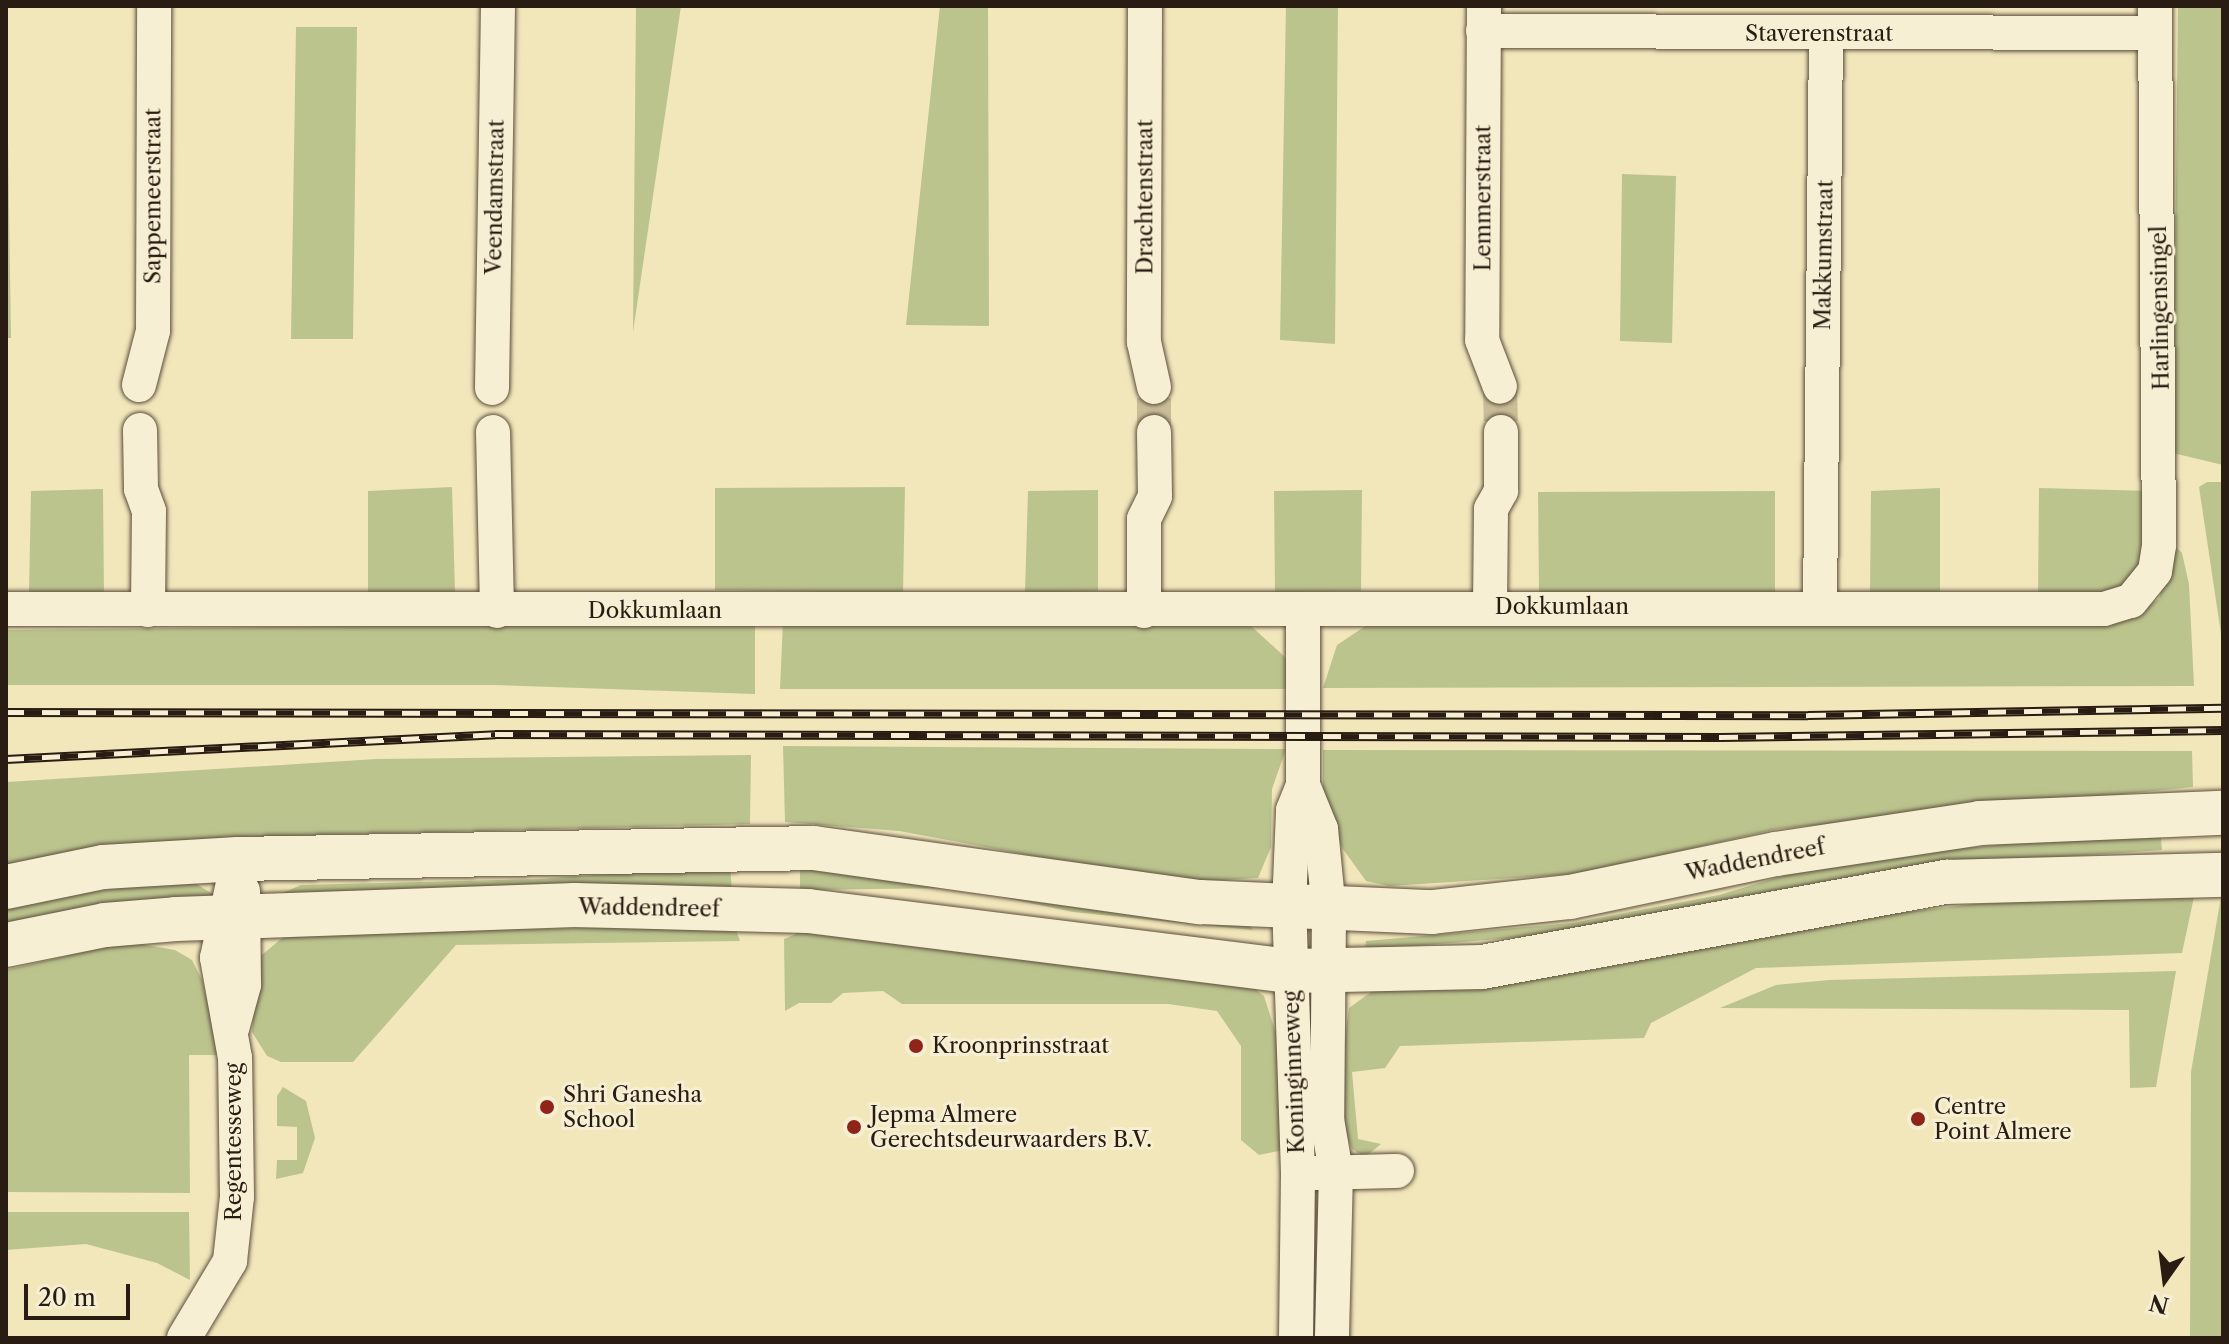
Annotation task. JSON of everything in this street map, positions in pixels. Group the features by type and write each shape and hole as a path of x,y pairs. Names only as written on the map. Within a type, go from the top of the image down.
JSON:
{"main road":[{"name":"Waddendreef","path":"6,887 103,867 238,859 814,848 1105,891 1309,908 1432,912 1570,897 1776,854 1980,823 2223,813"},
{"name":"Waddendreef","path":"6,945 105,925 575,905 808,911 1309,971 1482,967 1947,882 2223,875"}],"street":[{"name":"Sappemeerstraat","path":"139,385 153,331 154,6"},
{"name":"Veendamstraat","path":"492,388 498,6"},
{"name":"Drachtenstraat","path":"1145,6 1144,342 1154,387"},
{"name":"Staverenstraat","path":"1484,19 1826,35 2155,20"},
{"name":"Lemmerstraat","path":"1484,19 1482,340 1500,387"},
{"name":"Harlingensingel","path":"2131,601 2155,571 2159,531 2155,20"},
{"name":"Makkumstraat","path":"1820,607 1826,35"},
{"path":"140,430 141,489 149,511 148,610"},
{"path":"493,432 497,611"},
{"path":"1144,611 1144,519 1155,496 1154,432"},
{"path":"1490,607 1491,509 1501,491 1501,432"},
{"name":"Dokkumlaan","path":"6,609 1303,613 1490,607 2104,609 2131,601"},
{"path":"1303,613 1303,785 1321,829 1309,908 1309,971"},
{"name":"Regentesseweg","path":"184,1338 230,1261 237,1197 232,1029 217,958 236,919 238,859"},
{"name":"Koninginneweg","path":"1309,971 1336,1172 1332,1338"},
{"name":"Koninginneweg","path":"1296,1338 1298,1173 1309,971"},
{"name":"Koninginneweg","path":"1298,1173 1397,1171"}],"green space":[{"path":"6,6 11,338 6,338"},
{"path":"636,6 681,6 633,332"},
{"path":"940,6 988,6 989,326 906,325"},
{"path":"1286,6 1338,6 1335,344 1280,340"},
{"path":"2178,6 2223,6 2223,465 2173,453"},
{"path":"296,27 357,27 353,339 291,339"},
{"path":"1622,174 1676,176 1672,343 1620,341"},
{"path":"2207,482 2223,482 2223,647 2199,487"},
{"path":"452,487 455,592 368,592 368,491"},
{"path":"905,487 903,593 715,590 715,488"},
{"path":"1940,488 1940,598 1870,595 1871,491"},
{"path":"2039,488 2152,491 2147,563 2112,596 2038,598"},
{"path":"103,489 104,594 29,594 31,491"},
{"path":"1098,490 1098,591 1025,593 1028,491"},
{"path":"1362,490 1361,591 1275,592 1274,491"},
{"path":"1775,491 1775,596 1539,593 1538,492"},
{"path":"2175,546 2182,553 2189,584 2194,686 1323,688 1337,645 1367,625 1863,625 2138,613 2159,599"},
{"path":"783,621 1250,625 1286,658 1290,689 780,689"},
{"path":"755,622 755,694 493,685 6,685 6,630"},
{"path":"783,746 1286,749 1272,789 1271,847 1258,878 1203,881 1109,870 899,831 785,822"},
{"path":"1323,750 2192,751 2193,787 1777,829 1578,874 1389,886 1366,881 1343,849 1323,805"},
{"path":"751,755 750,824 241,837 6,867 6,782 377,759"},
{"path":"2160,829 2162,850 1946,865 1583,932 1365,950 1366,941 1572,923 1719,895 1833,861"},
{"path":"730,865 732,892 271,898 301,885 540,879"},
{"path":"800,865 1246,920 1253,930 1073,912 957,888 800,890"},
{"path":"187,878 219,898 6,929 6,909 37,900"},
{"path":"2223,885 2223,1338 2190,1338 2191,1072"},
{"path":"2135,896 2194,897 2182,953 1756,968 1651,1023 1644,1038 1400,1046 1385,1068 1352,1072 1358,1139 1381,1144 1365,1157 1352,1149 1345,1130 1341,1066 1349,1008 1378,987 1446,987 1586,971 1847,919 1975,904"},
{"path":"796,924 1247,983 1264,996 1280,1046 1283,1150 1259,1155 1241,1140 1241,1046 1217,1011 1168,1004 902,1004 883,991 843,993 831,1003 799,1003 785,1011 784,939 796,934"},
{"path":"734,925 740,941 456,945 353,1062 281,1062 267,1056 252,1032 257,959 287,934"},
{"path":"128,942 175,950 192,960 202,980 220,1055 189,1055 190,1193 6,1192 6,970"},
{"path":"2176,971 2156,1087 2130,1088 2129,1010 1720,1008 1776,985 1829,980"},
{"path":"283,1087 306,1101 315,1138 303,1173 276,1179 277,1160 297,1160 297,1127 277,1126 277,1096"},
{"path":"6,1212 189,1212 190,1280 157,1263 86,1244 6,1250"}],"tunnel":[{"path":"1154,387 1154,432"},
{"path":"1500,387 1501,432"}],"railway":[{"path":"6,712 1808,715 2223,708"},
{"path":"6,759 495,734 1720,737 2223,730"}],"place":[{"name":"Kroonprinsstraat","path":"916,1046"},
{"name":"Shri Ganesha School","path":"547,1107"},
{"name":"Centre Point Almere","path":"1918,1119"},
{"name":"Jepma Almere Gerechtsdeurwaarders B.V.","path":"854,1127"}]}
